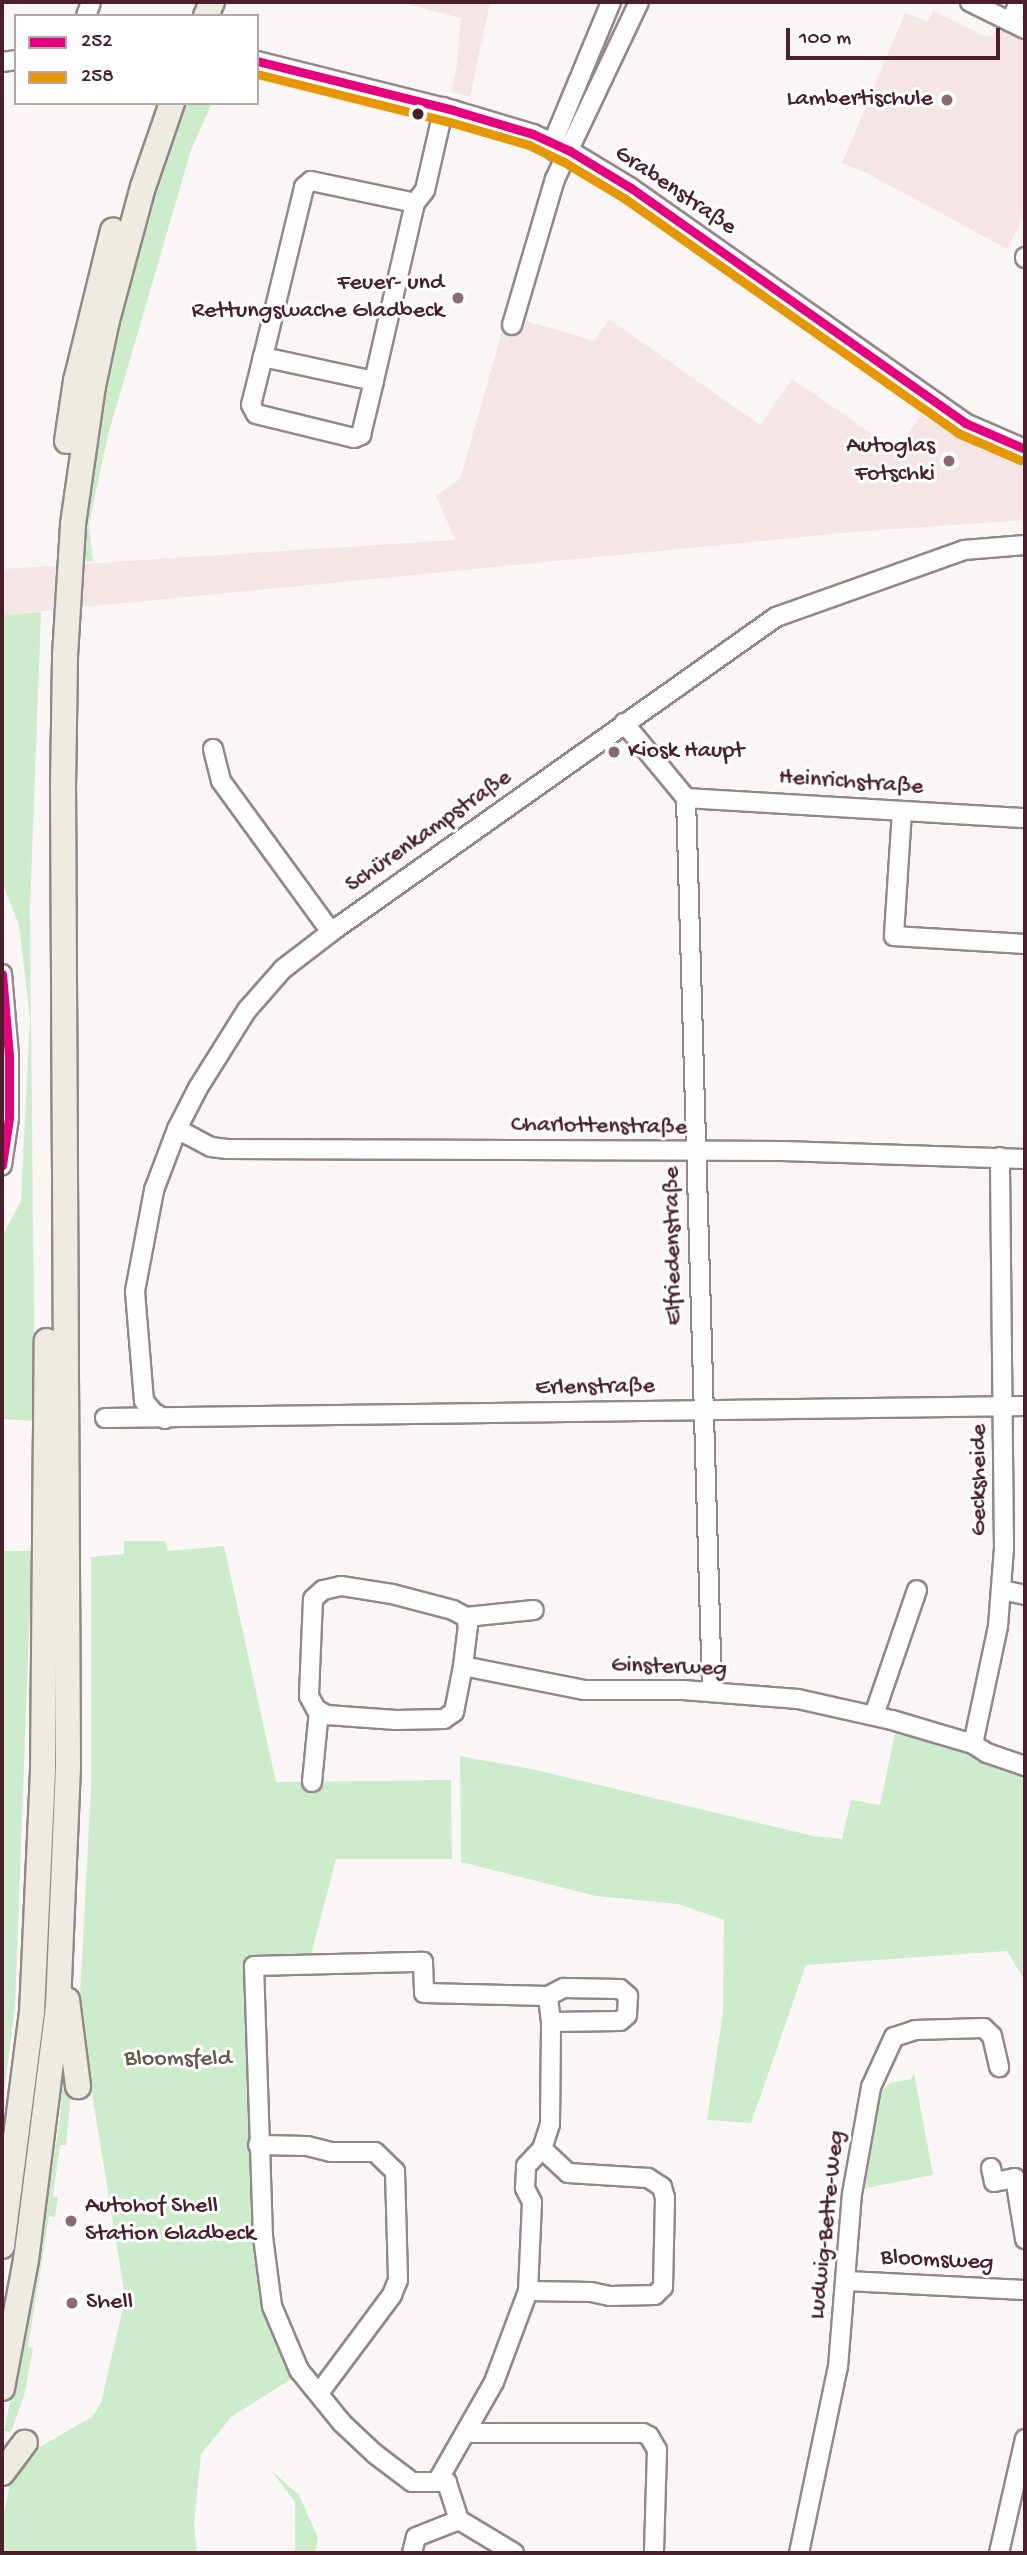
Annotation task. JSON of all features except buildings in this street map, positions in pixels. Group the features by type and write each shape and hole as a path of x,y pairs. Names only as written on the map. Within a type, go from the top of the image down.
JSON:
{"highway":[{"path":"2,2245 32,2013 43,1770 48,1264 48,790 57,523 76,381 91,313 108,246 154,105"},
{"path":"2,2388 26,2260 59,1970 68,1767 63,787 65,656 72,537 93,386 107,320 143,187 171,105"},
{"path":"59,1970 69,2012 78,2086"},
{"path":"2,2473 25,2443"}],"street":[{"path":"560,168 552,142 611,2"},
{"path":"512,325 560,168 639,2"},
{"path":"970,2 1018,25 1019,2"},
{"name":"Grabenstraße","path":"259,61 444,107 552,142 570,151 631,188 965,422 1025,449"},
{"path":"415,203 311,181 303,187 251,405 256,414 354,438 361,435 415,203 425,190 444,107"},
{"path":"263,357 374,381"},
{"name":"Schürenkampstraße","path":"165,1419 153,1412 144,1401 135,1291 138,1261 153,1190 177,1129 198,1088 247,1010 283,970 331,932 776,617 964,550 1025,545"},
{"path":"624,723 686,798"},
{"path":"214,749 221,781 331,932"},
{"name":"Heinrichstraße","path":"686,798 1025,818"},
{"name":"Elfriedenstraße","path":"686,798 712,1692"},
{"path":"902,811 894,936 1025,944"},
{"path":"2,974 9,1118 2,1165"},
{"name":"Charlottenstraße","path":"177,1129 211,1146 227,1149 696,1153 782,1151 1025,1158"},
{"name":"Gecksheide","path":"973,1744 998,1626 1002,1590 1004,1406 1000,1157"},
{"name":"Erlenstraße","path":"105,1418 1025,1406"},
{"path":"312,1782 319,1711 309,1696 311,1605 323,1590 341,1586 392,1594 453,1610 466,1617 534,1610"},
{"path":"874,1715 917,1590"},
{"path":"1002,1590 1025,1595"},
{"path":"319,1711 396,1720 444,1719 454,1712 468,1627 466,1617"},
{"name":"Ginsterweg","path":"463,1666 584,1690 712,1692 797,1699 874,1715 973,1744"},
{"path":"973,1744 987,1753 1025,1766"},
{"path":"514,2553 459,2520 447,2482 412,2482 403,2475 342,2423 299,2370 272,2306 262,2237 254,1966 423,1962 424,1993 548,1996 564,1989 620,1989 628,1996 627,2015 620,2021 551,2022"},
{"path":"438,2482 494,2382 528,2291 532,2202 525,2188 526,2166 542,2150 550,2123 551,2022 548,1996"},
{"name":"Ludwig-Bette-Weg","path":"799,2553 831,2408 846,2281 852,2194 871,2087 894,2037 915,2031 984,2028 992,2036 999,2067"},
{"path":"258,2145 307,2146 331,2152 375,2152 395,2171 398,2280 392,2295 319,2393"},
{"path":"528,2291 643,2296 655,2295 663,2287 662,2187 648,2178 568,2174 542,2150"},
{"name":"Bloomsweg","path":"991,2168 994,2182 1015,2178 1025,2239"},
{"name":"Bloomsweg","path":"846,2281 1025,2290"},
{"path":"467,2433 643,2433 649,2436 657,2450 654,2553"},
{"path":"999,2553 1025,2440"},
{"path":"412,2553 416,2537 459,2520"}],"shaded area":[{"path":"399,2 490,2 470,97 451,92 457,65 461,18"},
{"name":"Lambertischule","path":"933,11 985,36 993,36 999,26 1025,38 1025,214 1007,249 867,173 842,163 905,13 928,22"},
{"path":"609,319 760,425 792,379 896,450 921,415 983,450 1025,465 1025,520 853,532 2,615 2,569 455,540 436,496 460,479 505,321 524,328 526,321 594,341"}],"green space":[{"path":"180,105 211,105 191,150 108,435 89,524 93,561 82,562 91,460 119,305"},
{"path":"41,612 30,908 35,1421 2,1419 2,1237 21,1201 30,1018 19,925 2,882 2,615"},
{"name":"Bloomsfeld","path":"124,1541 165,1541 168,1551 224,1546 276,1782 451,1780 452,1859 336,1859 311,1955 246,1957 258,2262 295,2377 232,2416 201,2454 194,2525 197,2553 2,2553 2,2523 13,2469 35,2450 93,2416 101,2403 123,2308 124,2291 92,2093 86,2093 71,1998 80,1996 91,1788 91,1557 124,1554"},
{"path":"2,1551 32,1551 15,2007 2,2108"},
{"path":"898,1731 959,1750 1025,1777 1025,1981 1007,1951 806,1965 751,2123 707,2120 723,2012 724,1920 678,1904 596,1896 461,1862 460,1756 536,1770 813,1836 842,1839 851,1800 880,1805 895,1733"},
{"path":"63,2067 72,2085 66,2145 60,2145 53,2197 58,2197 55,2217 49,2216 28,2347 33,2348 24,2396 11,2432 4,2431 28,2316 60,2119"},
{"path":"914,2073 933,2175 861,2189 880,2092 890,2083 911,2079"},
{"path":"271,2470 299,2495 318,2538 315,2553 295,2553 295,2502"}],"transit line":[{"name":"252","path":"259,62 453,110 533,134 570,151 631,188 965,423 1025,449"},
{"name":"258","path":"259,74 450,122 529,145 564,162 624,198 958,433 1020,460"},
{"name":"252","path":"2,974 9,1055 9,1118 2,1165"}],"place":[{"name":"Lambertischule","path":"947,100"},
{"name":"Feuer- und Rettungswache Gladbeck","path":"458,298"},
{"name":"Autoglas Fotschki","path":"949,461"},
{"name":"Kiosk Haupt","path":"614,752"},
{"name":"Autohof Shell Station Gladbeck","path":"71,2221"},
{"name":"Shell","path":"72,2303"}]}
